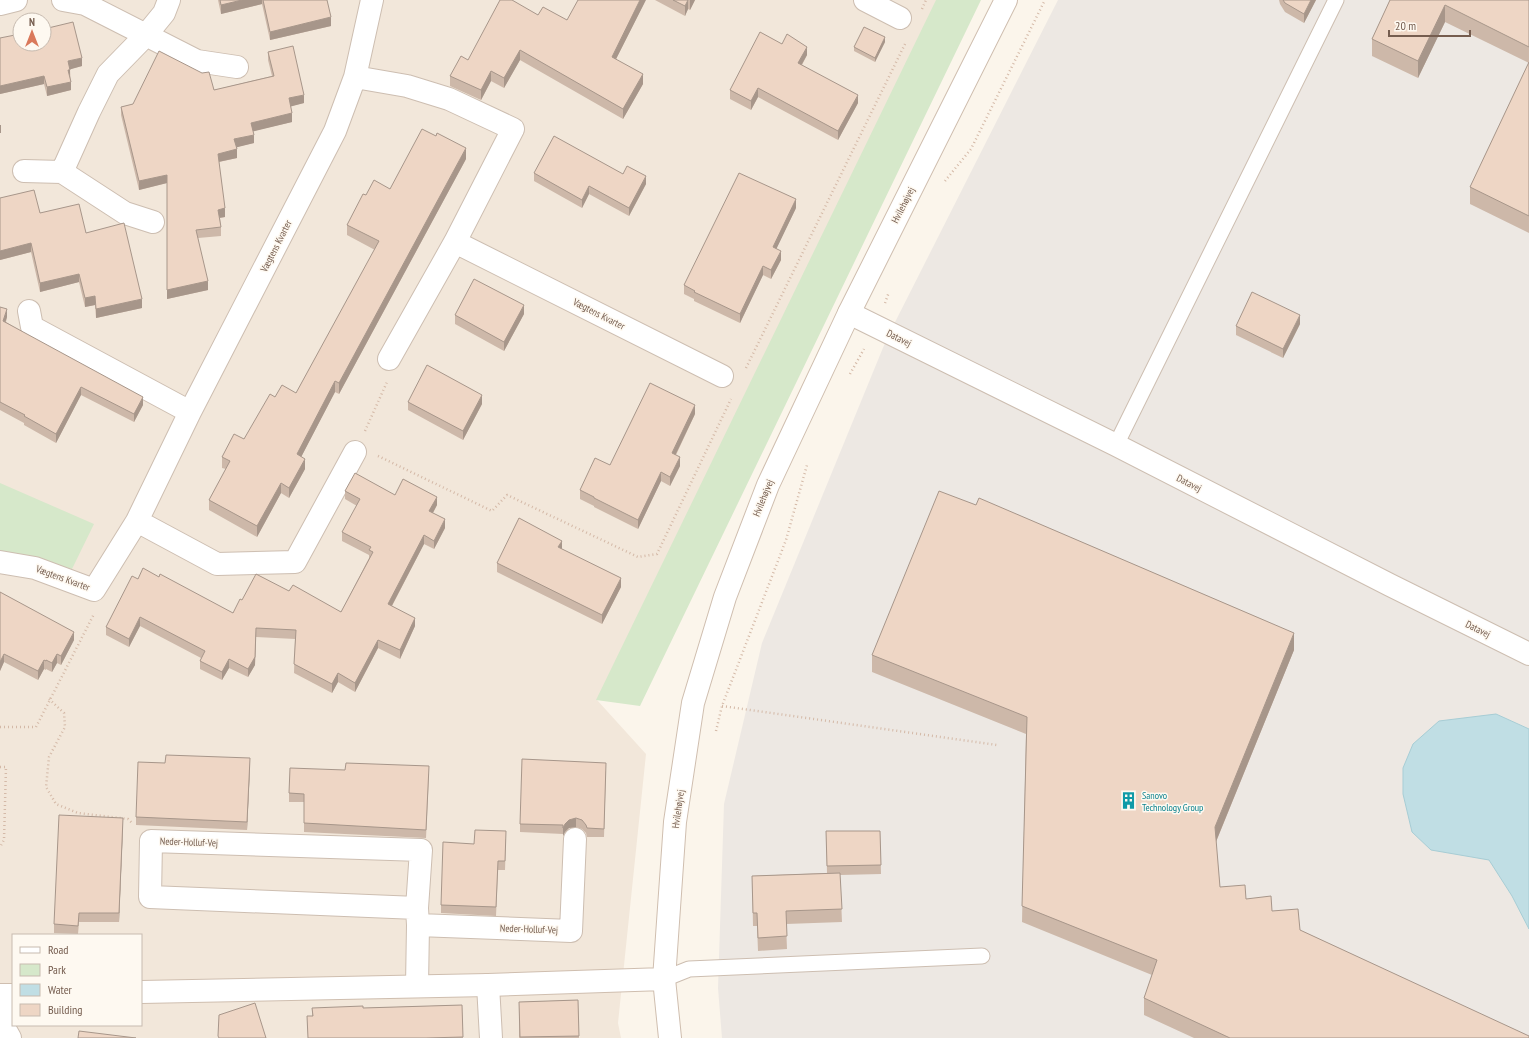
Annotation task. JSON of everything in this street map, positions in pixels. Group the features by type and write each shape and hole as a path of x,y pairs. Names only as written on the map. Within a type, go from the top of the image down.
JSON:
{"street":[{"path":"0,4 16,0"},
{"path":"63,0 85,4 197,61 237,67"},
{"path":"62,172 108,74 146,35 164,13 169,0"},
{"name":"Vægtens Kvarter","path":"0,562 35,568 94,590 137,521 190,412 336,131 355,77 372,0"},
{"path":"865,0 900,18"},
{"name":"Hvilehøjvej","path":"670,1038 664,979 676,822 693,703 725,597 768,485 849,313 1006,0"},
{"path":"355,77 407,86 449,99 513,130 455,242 389,359"},
{"path":"24,171 62,172 125,213 153,222"},
{"name":"Vægtens Kvarter","path":"455,242 722,376"},
{"path":"29,311 32,327 190,412"},
{"name":"Datavej","path":"849,313 1116,445 1529,654"},
{"path":"137,521 217,564 295,562 355,452"},
{"name":"Neder-Holluf-Vej","path":"417,986 418,916 421,850 151,841 150,897 418,916 571,931 575,839"},
{"path":"142,992 488,985 664,979"},
{"path":"488,985 491,1038"},
{"path":"5,995 1,1022 10,1038"}],"lane":[{"path":"1116,445 1336,0"},
{"path":"664,979 689,969 982,956"}],"path":[{"path":"921,12 926,0"},
{"path":"944,183 971,149 1045,0"},
{"path":"743,374 908,39"},
{"path":"849,376 875,326 890,292"},
{"path":"389,359 396,364 355,452 382,457 492,511 507,495 638,557 657,554 733,395"},
{"path":"715,734 722,706 786,540 808,460"},
{"path":"0,727 36,727 49,699 101,601 94,590"},
{"path":"49,699 64,713 66,727 49,757 46,786 56,804 78,813 128,819 151,841"},
{"path":"722,706 997,745"},
{"path":"0,767 6,767 4,840 0,847"}],"shaded area":[{"path":"0,0 943,0 597,700 646,754 618,1023 621,1038 0,1038"},
{"path":"1058,0 1529,0 1529,1038 722,1038 718,988 724,804 762,643 887,338"}],"green space":[{"path":"936,0 981,0 640,706 596,700"},
{"path":"0,483 94,524 72,569 19,554 0,552"}],"water":[{"path":"1496,714 1529,729 1529,929 1512,896 1489,860 1431,850 1412,832 1403,794 1403,768 1413,744 1439,721"}],"building":[{"path":"220,0 242,0 221,5"},
{"path":"263,0 327,0 331,17 270,32"},
{"path":"500,0 512,0 538,15 543,7 567,20 578,0 640,0 612,57 643,74 623,109 520,50 504,78 491,71 481,90 450,76 461,56 468,60"},
{"path":"673,0 688,0 685,6"},
{"path":"1283,0 1311,0 1304,14 1285,3"},
{"path":"1390,0 1529,0 1529,47 1445,5 1418,61 1372,39"},
{"path":"73,22 82,58 68,61 70,70 68,70 71,82 47,87 44,76 0,86 0,38 12,36 12,52 52,52 52,27"},
{"path":"864,27 885,37 875,58 854,47"},
{"path":"760,32 782,44 787,34 807,47 798,63 858,95 838,131 758,88 751,101 730,90"},
{"path":"293,46 304,95 289,98 292,113 251,123 254,135 234,139 237,149 218,154 225,208 218,210 221,227 196,230 208,281 167,290 167,175 139,181 121,107 133,104 159,51 202,73 209,72 214,90 274,76 268,52"},
{"path":"1529,62 1529,216 1470,187"},
{"path":"422,129 436,136 437,133 466,148 339,383 335,381 297,454 305,459 289,488 281,483 257,526 209,500 230,461 222,457 234,434 244,439 270,394 275,397 282,385 296,393 379,241 347,225 363,194 366,195 374,180 390,189"},
{"path":"554,136 623,174 627,166 646,176 629,208 589,186 582,200 534,173"},
{"path":"739,173 796,199 773,247 781,251 771,270 763,266 740,314 694,292 695,291 684,285"},
{"path":"34,190 40,213 79,204 86,233 124,223 142,299 96,309 95,296 85,298 79,274 40,283 31,243 0,251 0,198"},
{"path":"474,279 524,305 504,342 455,315"},
{"path":"1252,292 1300,315 1283,349 1236,326"},
{"path":"0,307 7,309 3,321 143,397 134,414 81,387 56,434 0,402"},
{"path":"427,365 482,395 463,431 408,402"},
{"path":"650,383 695,405 672,453 680,457 670,477 661,472 638,520 580,490 595,458 610,465"},
{"path":"355,473 395,495 403,479 437,497 429,511 445,519 434,541 424,535 388,604 415,618 400,650 378,640 355,683 338,673 332,684 294,664 296,630 256,628 255,657 248,669 229,659 222,672 200,661 205,651 140,617 129,639 106,627 132,576 138,579 143,568 159,577 160,574 233,613 256,574 289,591 293,585 341,612 373,552 369,550 371,547 342,532 360,499 345,491"},
{"name":"Sanovo Technology Group","path":"939,491 976,505 979,498 1294,633 1215,827 1220,887 1245,885 1246,899 1271,896 1272,911 1298,909 1300,930 1529,1036 1529,1038 1230,1038 1144,998 1157,960 1022,906 1027,717 872,655"},
{"path":"519,518 562,541 558,547 621,578 602,615 497,563"},
{"path":"0,592 74,632 61,656 57,654 52,663 44,660 38,671 4,654 0,662"},
{"path":"166,755 250,758 247,822 136,817 138,762 165,763"},
{"path":"522,759 606,763 604,829 587,828 582,820 576,818 569,820 563,828 563,825 520,824"},
{"path":"346,763 429,766 426,830 304,823 304,794 289,793 290,768 345,770"},
{"path":"59,815 123,818 119,913 79,913 78,926 54,924"},
{"path":"475,830 506,831 505,861 498,861 496,907 441,905 443,842 474,844"},
{"path":"826,831 880,831 881,865 827,866"},
{"path":"840,873 842,909 786,911 787,936 758,938 757,913 753,913 752,876"},
{"path":"578,1000 579,1036 520,1037 519,1002"},
{"path":"255,1003 266,1038 219,1038 219,1015"},
{"path":"462,1005 463,1037 308,1038 307,1016 313,1016 312,1008"},
{"path":"79,1031 136,1038 78,1038"}],"place":[{"name":"Sanovo Technology Group","path":"1129,801"}]}
